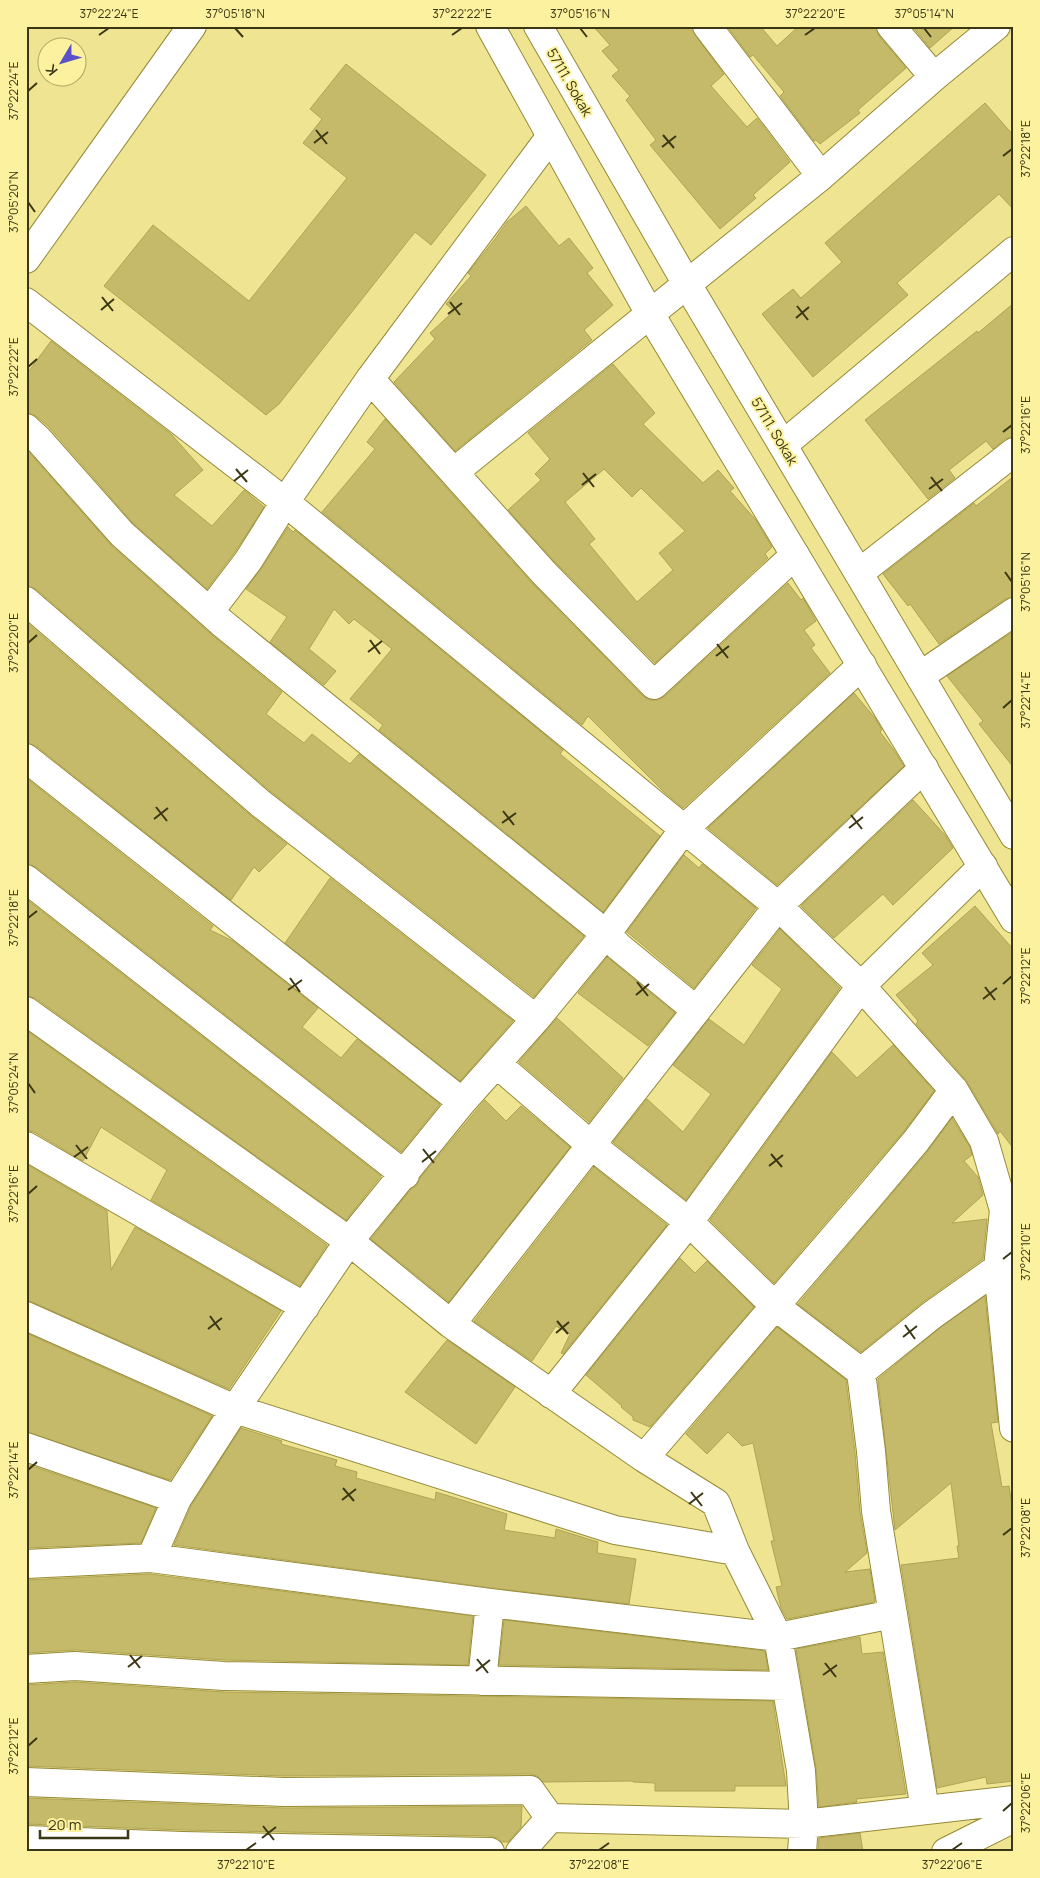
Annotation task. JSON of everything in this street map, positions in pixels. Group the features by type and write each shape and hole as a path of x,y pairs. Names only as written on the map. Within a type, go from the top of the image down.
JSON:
{"street":[{"path":"26,259 192,26"},
{"path":"490,26 650,314 1014,919"},
{"name":"57111. Sokak","path":"538,26 687,284 920,676 1006,805 1014,836"},
{"path":"707,26 821,176"},
{"path":"891,26 934,77"},
{"path":"454,472 821,176 934,77 996,26"},
{"path":"210,612 248,561 285,502 370,379 551,136"},
{"path":"783,445 1014,251"},
{"path":"26,302 285,502 778,906 861,986 954,1090 984,1142 1009,1207 998,1268 1014,1428"},
{"path":"370,379 544,573 654,685 795,554"},
{"path":"26,428 38,439 122,534 210,612 606,934 618,947 696,1010"},
{"path":"859,573 1014,452"},
{"path":"26,601 260,803 536,1019"},
{"path":"920,676 1014,612"},
{"path":"151,1558 177,1500 235,1409 349,1241 405,1175 462,1102 536,1019 606,934 684,828 862,665"},
{"path":"26,758 462,1102"},
{"path":"451,1324 778,906 924,768"},
{"path":"551,1394 689,1222 861,986 983,866"},
{"path":"26,879 405,1175"},
{"path":"26,1011 349,1241 451,1324 644,1458 716,1503 735,1551 778,1638 800,1770 804,1824 802,1852"},
{"path":"497,1064 591,1145 689,1222 775,1306 861,1372 872,1450 876,1511 925,1810"},
{"path":"644,1458 916,1141 954,1090"},
{"path":"26,1146 305,1307"},
{"path":"861,1372 932,1314 998,1268"},
{"path":"26,1316 235,1409 615,1530 735,1551"},
{"path":"26,1447 177,1500"},
{"path":"26,1564 151,1558 490,1603 778,1638 893,1614"},
{"path":"482,1681 490,1603"},
{"path":"26,1669 75,1666 224,1676 786,1686"},
{"path":"26,1782 284,1792 530,1790 550,1818"},
{"path":"520,1852 550,1818 804,1824 1014,1800"},
{"path":"946,1852 1014,1818"},
{"path":"26,1840 192,1846 490,1852"}],"building":[{"path":"593,26 692,26 695,35 724,74 711,86 747,127 757,118 790,162 753,195 756,198 720,229 650,145 656,140 626,100 630,96 612,76 619,70 602,51 610,45"},
{"path":"727,26 760,26 777,46 799,26 876,26 879,36 906,68 858,110 860,113 820,144 816,140 814,141 780,96 784,92 753,55 750,57"},
{"path":"912,26 955,26 930,48"},
{"path":"346,64 486,175 431,245 415,232 279,404 266,415 104,286 153,225 249,301 347,178 303,143 322,119 310,109"},
{"path":"985,103 1014,136 1014,210 999,194 897,283 908,295 813,377 762,314 793,289 801,298 842,262 825,243"},
{"path":"526,206 559,246 569,238 593,268 587,273 613,305 584,330 592,340 455,451 394,382 435,339 430,333 454,311 446,304 471,276 468,273 507,222"},
{"path":"1014,303 1014,437 1005,439 993,449 986,441 949,470 955,478 928,499 865,420"},
{"path":"51,341 171,434 203,470 174,495 212,526 244,490 264,507 235,552 207,589 133,523 49,427 36,416 26,413 26,375"},
{"path":"613,364 655,413 643,424 703,483 718,470 734,488 730,491 756,520 772,547 765,554 768,558 655,663 555,562 508,510 541,480 535,474 550,459 528,433","holes":["604,469 632,497 641,488 685,531 659,553 673,570 637,602 589,544 595,539 565,502"]},
{"path":"385,419 532,583 649,700 657,700 665,696 788,583 801,600 803,598 816,621 804,630 815,645 811,648 830,673 683,808 664,792 588,716 582,725 322,512 375,449 367,442"},
{"path":"26,449 112,546 212,635 282,692 266,714 304,743 312,734 350,764 359,754 584,936 534,997 270,791 36,589 26,586"},
{"path":"1014,476 1014,597 1005,599 939,644 910,604 908,606 883,574 974,503 976,506"},
{"path":"288,527 293,532 295,530 563,750 560,754 660,836 603,912 379,730 383,725 350,699 392,649 354,619 349,624 334,609 309,649 336,671 324,685 270,642 287,617 246,589"},
{"path":"26,622 250,815 287,844 259,872 254,867 231,900 36,746 26,743"},
{"path":"1014,631 1014,768 979,724 983,721 947,676"},
{"path":"854,693 875,718 882,730 880,732 904,766 777,885 708,828"},
{"path":"26,778 213,926 210,930 233,941 318,1008 302,1027 341,1058 357,1039 440,1104 401,1152 36,867 26,864"},
{"path":"913,800 945,835 953,848 893,905 883,894 834,938 801,906"},
{"path":"684,855 699,868 702,864 756,908 694,988 627,932"},
{"path":"330,878 513,1021 460,1081 285,943"},
{"path":"26,899 381,1176 346,1220 35,998 26,996"},
{"path":"975,906 1014,950 1014,1149 1000,1131 998,1134 966,1080 916,1024 918,1021 896,995 933,965 922,953"},
{"path":"780,929 840,988 686,1200 613,1142 647,1099 683,1132 711,1094 673,1065 709,1019 744,1045 782,989 752,965"},
{"path":"607,957 675,1013 648,1046 578,993"},
{"path":"557,1018 623,1078 589,1122 519,1062"},
{"path":"26,1030 327,1245 300,1286 151,1200 167,1170 101,1127 83,1161 34,1132 26,1130"},
{"path":"893,1045 934,1091 904,1131 774,1283 710,1220 832,1052 857,1078"},
{"path":"485,1100 506,1121 521,1106 570,1147 449,1302 371,1239"},
{"path":"952,1118 970,1147 972,1155 964,1161 978,1177 983,1195 952,1223 987,1219 983,1259 923,1302 861,1352 798,1304 928,1151"},
{"path":"26,1164 107,1211 111,1270 135,1227 281,1311 229,1389 26,1301"},
{"path":"594,1167 667,1225 563,1354 561,1353 570,1334 556,1326 532,1361 474,1321"},
{"path":"680,1258 695,1273 707,1261 754,1307 650,1427 633,1420 633,1417 622,1406 586,1375"},
{"path":"985,1296 998,1422 991,1423 1002,1487 1009,1486 1014,1519 1014,1781 987,1784 986,1777 937,1788 901,1565 959,1558 951,1483 895,1530 878,1379 941,1327"},
{"path":"777,1327 846,1380 860,1512 867,1553 845,1572 870,1569 875,1602 787,1619 781,1608 776,1587 782,1586 771,1541 774,1541 753,1443 742,1446 728,1432 707,1454 686,1434"},
{"path":"26,1333 212,1416 170,1480 26,1432"},
{"path":"447,1340 515,1387 476,1444 405,1392"},
{"path":"241,1428 282,1441 281,1444 337,1460 335,1466 357,1472 356,1478 435,1500 436,1492 507,1514 504,1530 555,1538 556,1529 598,1542 597,1553 636,1559 629,1604 492,1588 174,1545 191,1506"},
{"path":"26,1464 156,1508 141,1543 26,1548"},
{"path":"150,1574 473,1616 468,1665 225,1660 76,1650 26,1653 28,1606 26,1606 26,1580"},
{"path":"504,1620 765,1651 768,1670 499,1665"},
{"path":"860,1637 862,1654 883,1652 906,1794 856,1799 857,1802 819,1807 816,1768 796,1649"},
{"path":"75,1682 224,1692 773,1701 786,1786 735,1786 735,1791 655,1791 655,1783 633,1781 543,1782 537,1776 530,1774 284,1776 26,1766 26,1685"},
{"path":"26,1798 284,1808 522,1806 521,1827 508,1842 501,1842 498,1838 490,1836 182,1830 26,1824"},
{"path":"860,1833 863,1852 818,1852 819,1838"}]}
